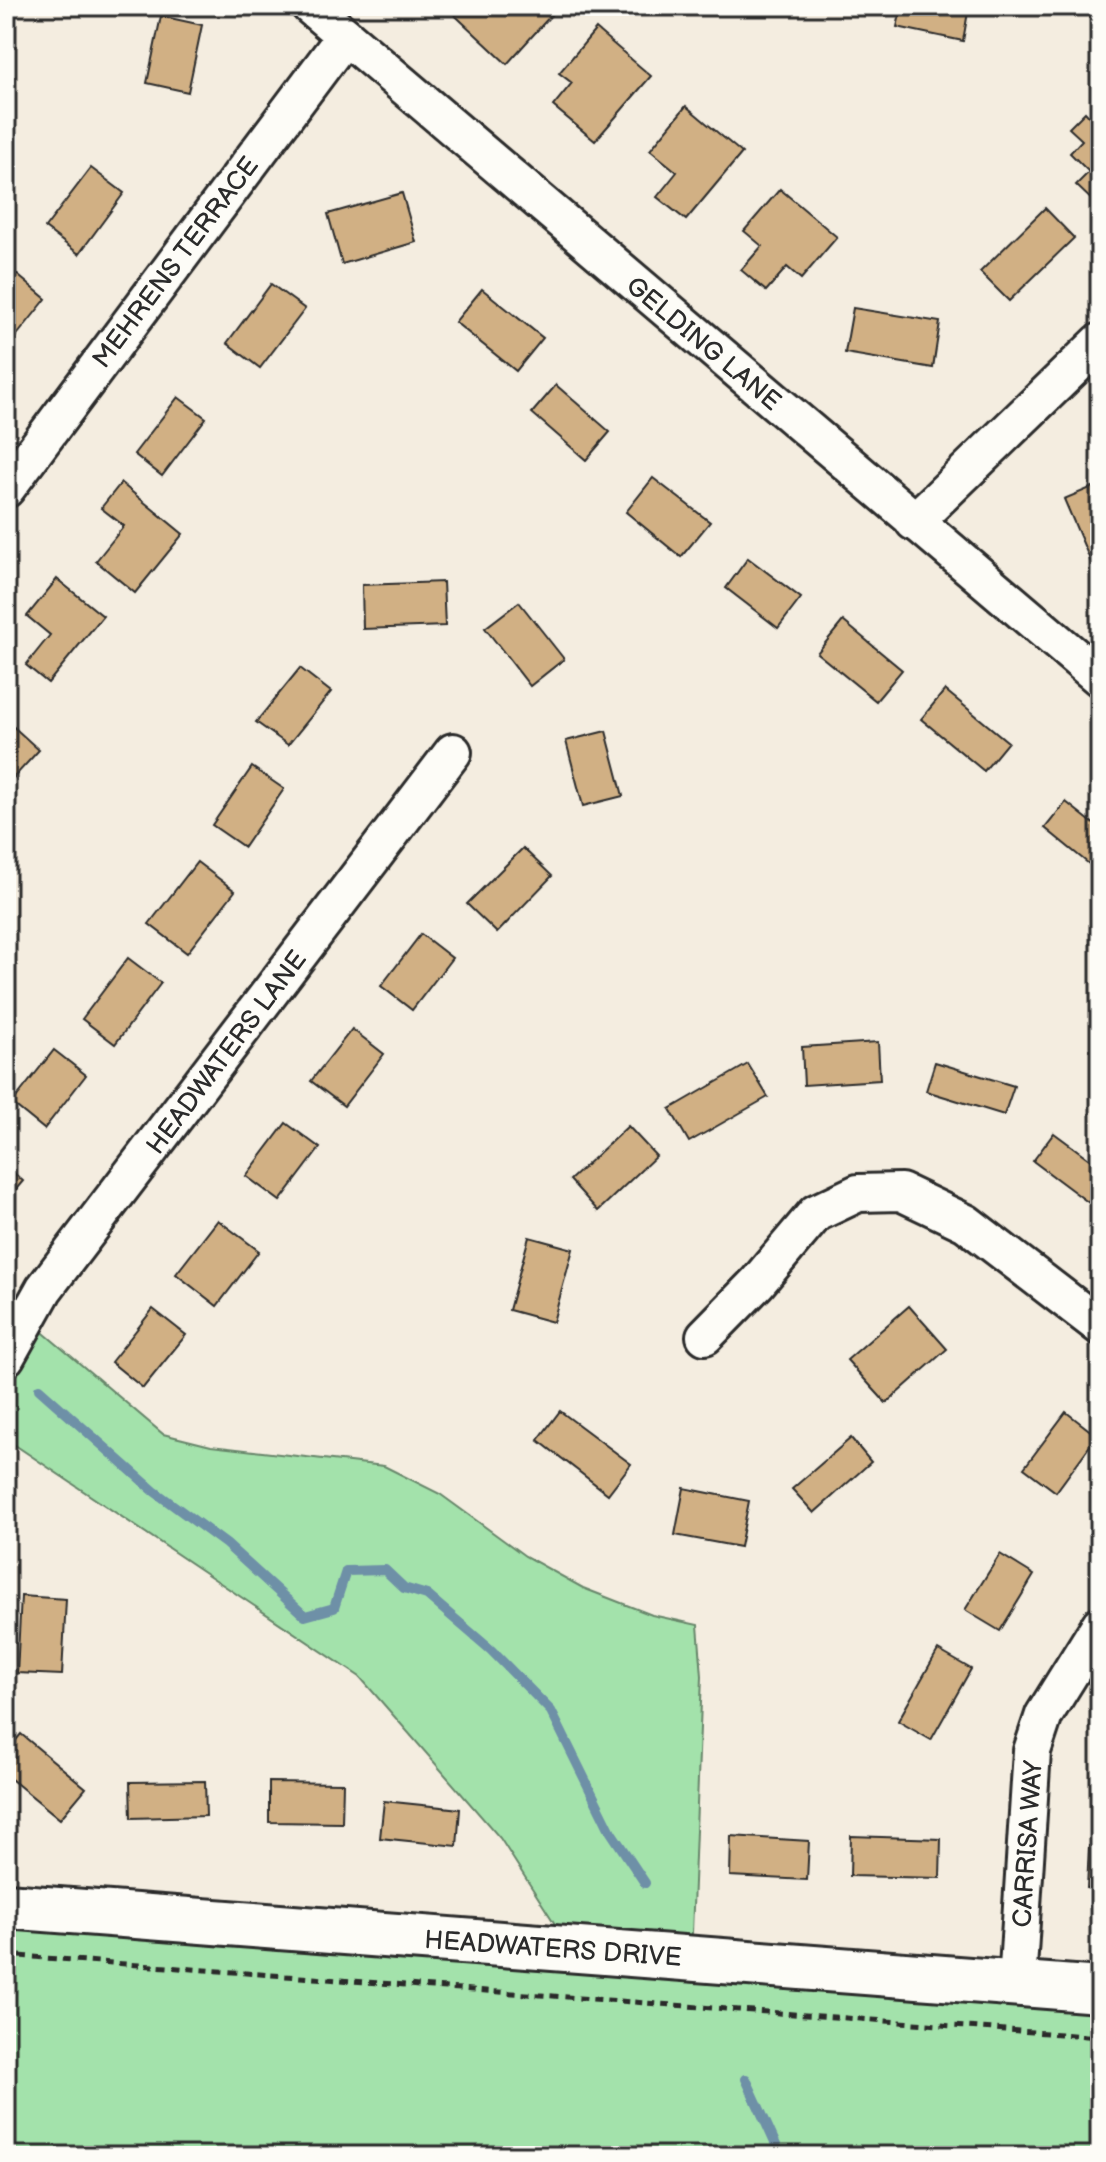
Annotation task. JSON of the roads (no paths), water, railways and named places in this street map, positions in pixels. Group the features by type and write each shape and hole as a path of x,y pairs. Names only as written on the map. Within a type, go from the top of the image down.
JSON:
{"street":[{"name":"GELDING LANE","path":"310,6 1100,678"},
{"name":"MEHRENS TERRACE","path":"6,489 345,36"},
{"path":"914,522 1100,342"},
{"name":"HEADWATERS LANE","path":"6,1357 44,1289 453,752"},
{"path":"705,1336 757,1283 816,1213 858,1193 901,1192 966,1223 1100,1326"},
{"name":"CARRISA WAY","path":"1017,1984 1032,1751 1044,1715 1100,1625"},
{"name":"HEADWATERS DRIVE","path":"6,1906 1100,1990"}],"waterway":[{"path":"39,1389 154,1491 226,1544 305,1616 334,1608 346,1571 385,1570 404,1588 427,1595 491,1650 551,1711 611,1832 645,1883"},
{"path":"746,2079 781,2156"}]}
